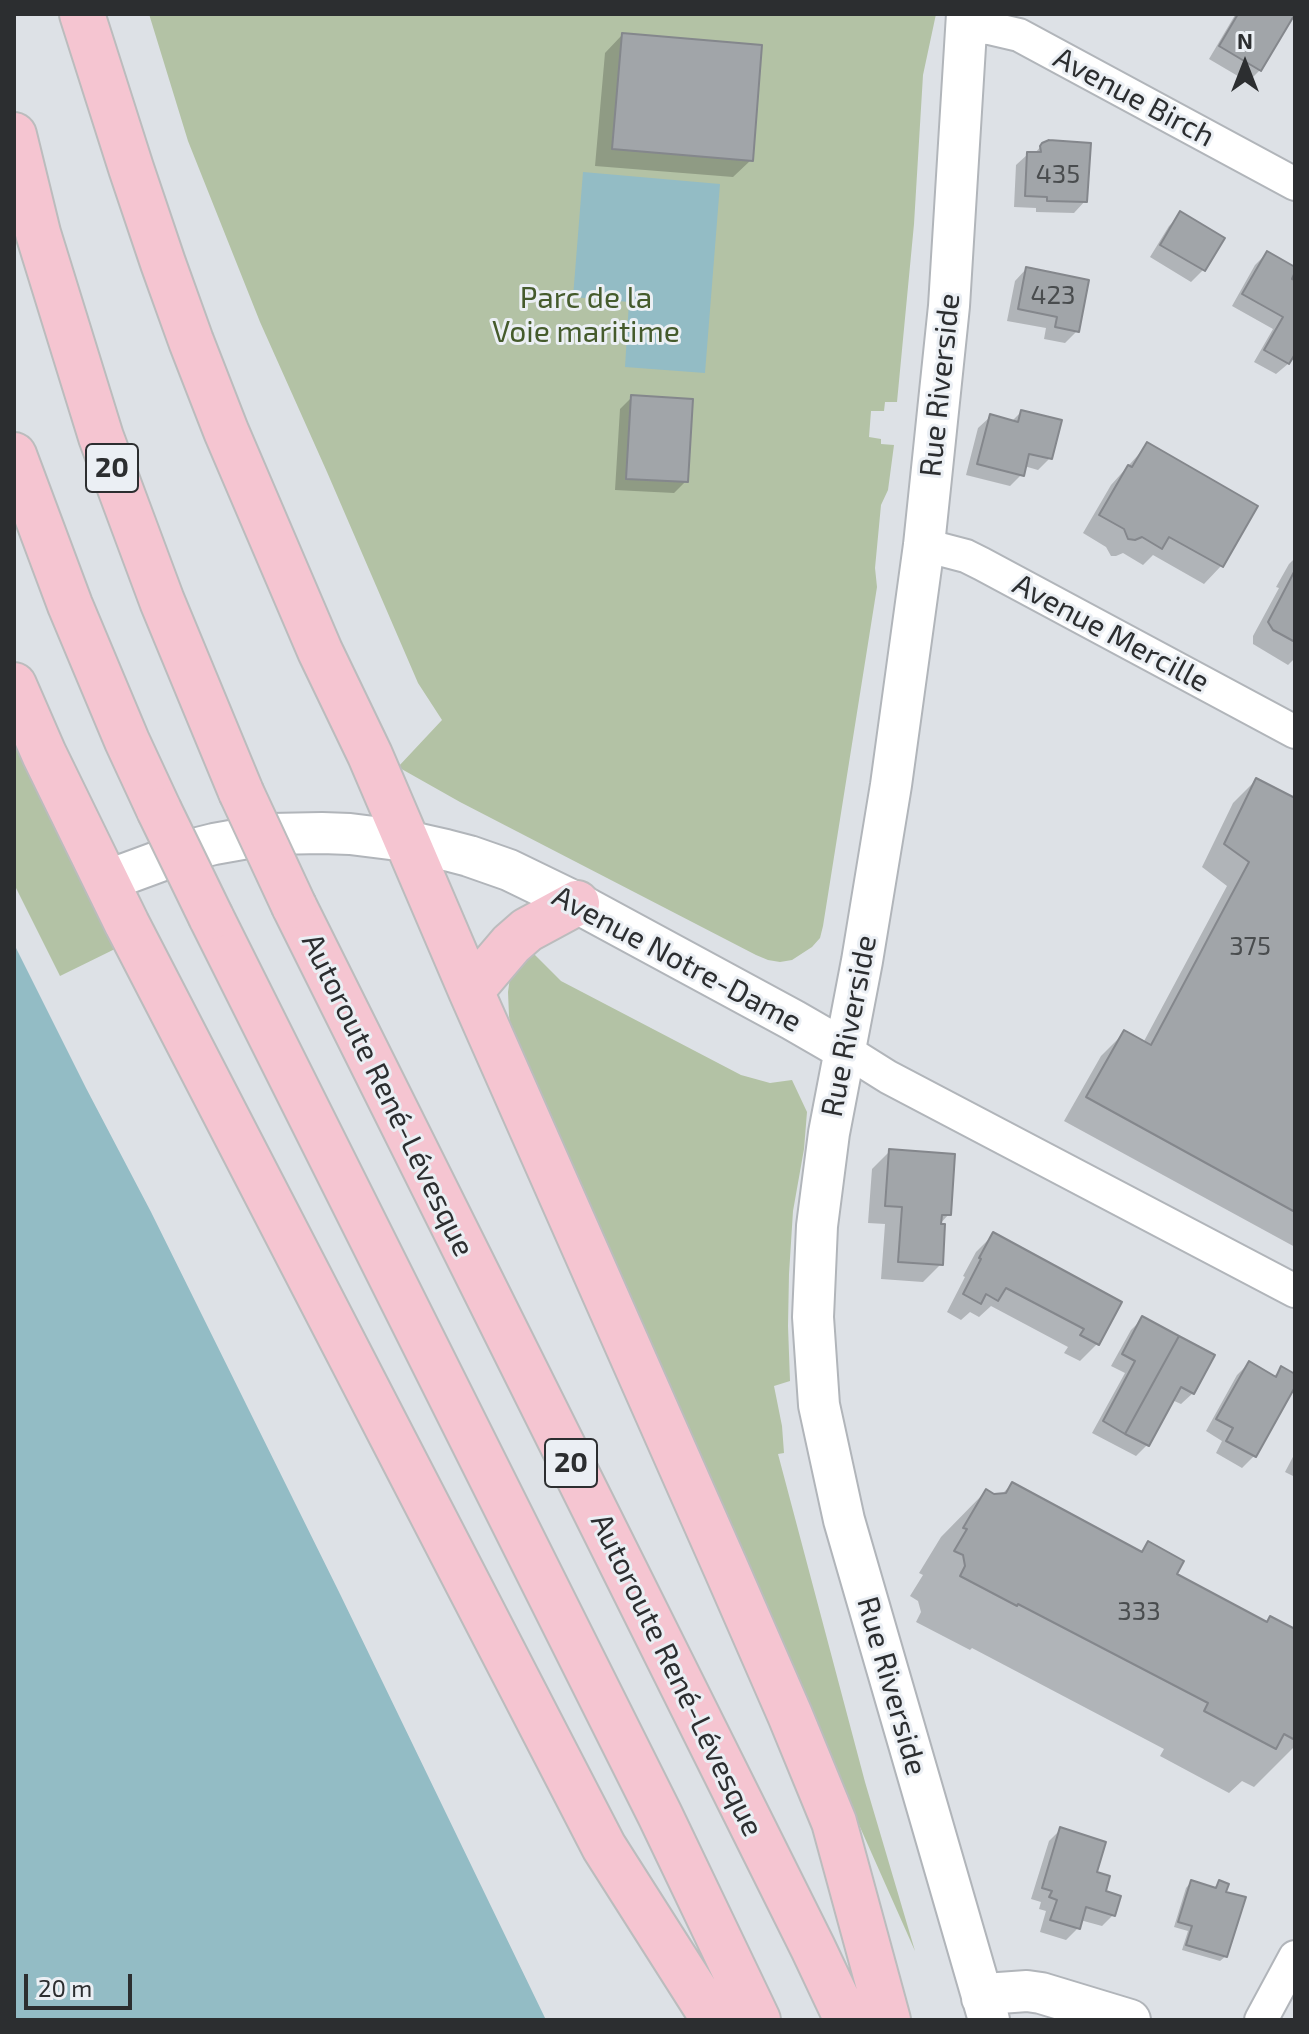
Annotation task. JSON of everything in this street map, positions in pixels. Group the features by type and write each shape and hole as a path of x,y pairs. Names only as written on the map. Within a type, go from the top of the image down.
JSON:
{"highway":[{"path":"82,14 163,263 221,419 320,651 370,755 725,1566 834,1822 888,2020"},
{"name":"Autoroute René-Lévesque","path":"14,135 42,246 101,437 184,657 241,792 294,906 847,2020"},
{"name":"20","path":"14,455 75,618 159,810 667,1827 758,2020"},
{"path":"14,685 106,881 604,1847 714,2020"},
{"path":"471,991 527,930 577,903"}],"street":[{"name":"Avenue Birch","path":"967,20 1019,35 1295,184"},
{"name":"Rue Riverside","path":"967,20 949,306 924,545 891,785 861,970 829,1133 817,1226 813,1317 819,1405 844,1520 986,2009"},
{"name":"Avenue Mercille","path":"924,545 966,556 982,564 1295,732"},
{"name":"Avenue Notre-Dame","path":"106,881 202,847 270,834 322,833 406,841 489,862 577,903 793,1020 888,1077 1295,1291"},
{"path":"1261,2020 1295,1957"},
{"path":"986,2009 999,1993 1027,1991 1130,2020"}],"green space":[{"name":"Parc de la Voie maritime","path":"149,14 936,14 923,75 914,224 897,402 885,402 884,411 871,411 869,437 881,439 881,444 894,445 888,490 881,505 875,568 877,587 823,926 820,938 812,947 792,960 780,962 756,955 398,767 442,720 418,683 260,322 188,141"},
{"path":"14,724 119,947 60,976 14,884"},
{"path":"534,954 561,981 741,1075 770,1083 792,1080 807,1112 793,1211 789,1274 790,1381 774,1386 784,1453 778,1454 865,1782 915,1951 514,1047 508,992 511,970"}],"water":[{"path":"583,172 720,184 705,373 625,367 629,302 573,297"},
{"path":"14,944 340,1594 546,2020 14,2020"}],"building":[{"path":"1238,14 1295,14 1261,71 1219,46"},
{"path":"622,33 762,45 753,161 612,149"},
{"path":"1049,140 1091,143 1087,202 1047,201 1047,197 1025,196 1027,152 1041,152 1042,143"},
{"path":"1180,211 1225,238 1205,271 1160,245"},
{"path":"1267,251 1295,267 1292,279 1295,280 1295,354 1289,364 1264,350 1283,317 1242,294"},
{"path":"1026,267 1089,280 1079,332 1055,327 1057,317 1018,309"},
{"path":"631,395 693,399 688,482 626,479"},
{"path":"1021,410 1062,420 1052,459 1029,454 1024,476 977,464 990,414 1018,422"},
{"path":"1147,442 1258,506 1223,567 1169,537 1162,549 1142,537 1128,539 1124,529 1099,515 1128,465 1132,467"},
{"path":"1295,570 1295,642 1273,630 1268,622"},
{"path":"1256,778 1295,798 1295,1212 1086,1097 1124,1030 1151,1045 1249,862 1224,844"},
{"path":"889,1149 955,1154 951,1215 942,1215 941,1224 945,1224 943,1265 898,1262 902,1207 885,1206"},
{"path":"993,1232 1122,1302 1099,1345 1080,1335 1084,1329 1006,1288 998,1301 986,1294 981,1304 963,1294"},
{"path":"1142,1316 1179,1336 1125,1434 1103,1421 1135,1361 1122,1354"},
{"path":"1179,1336 1215,1355 1194,1394 1181,1387 1149,1446 1125,1434"},
{"path":"1249,1361 1276,1377 1281,1366 1295,1374 1295,1387 1256,1457 1226,1441 1233,1428 1216,1419"},
{"path":"1012,1482 1142,1552 1148,1541 1184,1561 1177,1574 1267,1622 1270,1616 1295,1629 1295,1740 1284,1734 1276,1749 1204,1711 1208,1703 960,1576 965,1566 963,1555 954,1551 967,1529 963,1528 986,1489 994,1494 1006,1493"},
{"path":"1060,1827 1106,1842 1097,1872 1110,1876 1106,1891 1121,1896 1115,1916 1086,1907 1080,1929 1050,1920 1057,1900 1049,1897 1052,1891 1042,1888"},
{"path":"1191,1880 1216,1888 1219,1880 1229,1884 1226,1892 1246,1897 1227,1957 1186,1945 1192,1926 1178,1922"}]}
